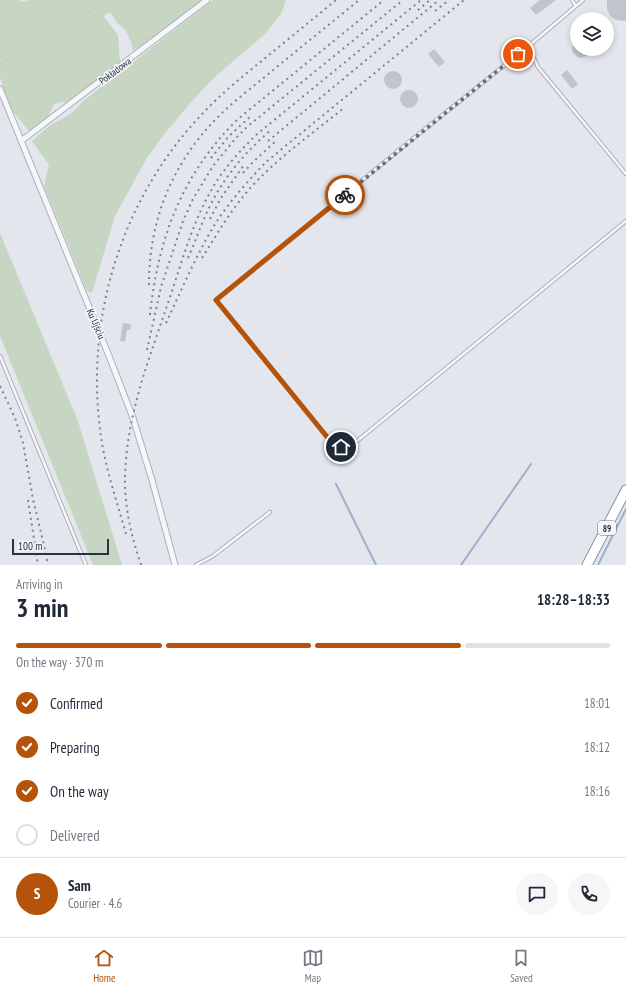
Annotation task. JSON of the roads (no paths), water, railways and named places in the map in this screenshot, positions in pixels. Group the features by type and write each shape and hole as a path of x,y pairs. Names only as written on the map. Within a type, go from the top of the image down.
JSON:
{"highway":[{"name":"89","path":"587,565 626,490"}],"street":[{"name":"Pokładowa","path":"21,141 207,0"},
{"name":"Ku Ujściu","path":"0,89 133,418 152,480 175,565"}],"lane":[{"path":"572,0 576,6"},
{"path":"583,0 216,300 332,443 341,447 351,446 626,221"},
{"path":"530,44 532,54 538,67 626,174"},
{"path":"0,356 86,565"},
{"path":"196,565 212,556 270,512"}],"waterway":[{"path":"461,565 531,464"},
{"path":"336,484 376,565"},
{"path":"598,565 626,509"}],"railway":[{"path":"126,534 103,449 97,393 98,349 104,305 115,262 130,222 150,182 175,146 204,112 240,78 336,0"},
{"path":"149,285 150,261 158,217 175,176 186,156 215,120 235,101 359,0"},
{"path":"150,315 159,260 176,209 188,185 218,140 238,119 384,0"},
{"path":"147,350 161,287 183,221 193,199 213,166 235,139 248,126 403,0"},
{"path":"141,565 132,534 126,503 126,459 129,435 146,367 188,243 205,202 226,168 256,135 421,0"},
{"path":"418,10 430,0"},
{"path":"268,141 439,0"},
{"path":"435,11 449,0"},
{"path":"166,323 196,258 217,221 234,198 266,162 464,0"},
{"path":"202,258 234,208 257,181 281,158 345,107"},
{"path":"211,158 229,136 251,116"},
{"path":"188,258 208,210 223,184 237,164 253,146 271,130"},
{"path":"243,173 277,140"},
{"path":"210,219 221,198 244,165"},
{"path":"0,386 15,418 23,443 33,499 48,565"},
{"path":"28,500 38,565"}]}
